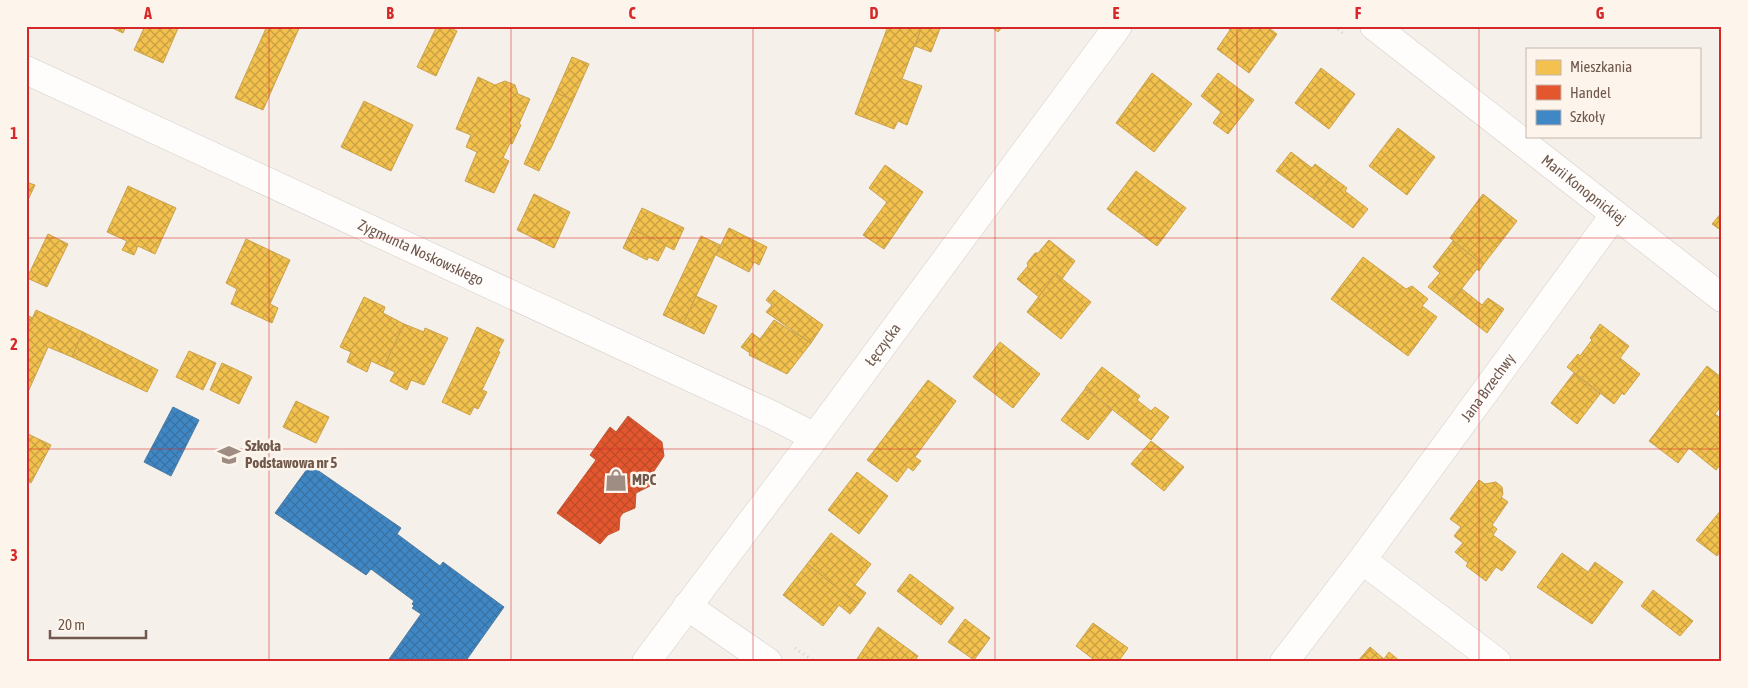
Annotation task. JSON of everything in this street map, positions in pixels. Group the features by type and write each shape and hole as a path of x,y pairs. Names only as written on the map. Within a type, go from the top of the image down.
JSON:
{"street":[{"name":"Łęczycka","path":"646,662 815,437 1118,26"},
{"name":"Marii Konopnickiej","path":"1374,26 1722,298"},
{"name":"Zygmunta Noskowskiego","path":"26,70 772,415 815,437"},
{"name":"Jana Brzechwy","path":"1284,662 1362,560 1615,214"},
{"path":"1362,560 1497,662"},
{"path":"687,606 768,662"}],"building: Mieszkania":[{"path":"108,26 126,26 123,33"},
{"path":"145,26 179,26 163,63 134,50"},
{"path":"267,26 300,26 263,110 235,98"},
{"path":"437,26 446,26 457,31 436,76 417,67"},
{"path":"888,26 922,26 902,79 922,86 907,125 898,121 894,129 855,114"},
{"path":"922,26 941,26 931,52 915,46"},
{"path":"990,26 1003,26 998,32"},
{"path":"1226,26 1266,26 1277,34 1249,73 1217,49 1230,30"},
{"path":"572,57 589,64 573,100 556,93"},
{"path":"1321,68 1355,94 1329,129 1295,103"},
{"path":"1152,73 1192,104 1154,152 1116,123"},
{"path":"1218,73 1254,100 1228,134 1213,123 1221,112 1201,96"},
{"path":"478,77 495,85 505,81 515,85 518,94 530,99 519,124 521,125 503,158 509,161 494,193 465,181 477,152 466,147 471,135 456,129"},
{"path":"556,93 573,100 539,171 524,164"},
{"path":"364,101 413,125 391,171 341,147"},
{"path":"1398,128 1435,157 1407,195 1369,166"},
{"path":"1291,152 1312,168 1315,164 1331,176 1314,199 1276,171"},
{"path":"885,165 923,192 884,249 863,235 887,202 869,188"},
{"path":"1136,171 1186,208 1157,246 1107,209"},
{"path":"1331,176 1347,188 1345,191 1368,209 1353,228 1314,199"},
{"path":"26,182 35,185 26,204"},
{"path":"128,186 176,208 155,254 138,246 134,255 122,250 127,241 107,232"},
{"path":"534,194 570,212 554,248 517,230"},
{"path":"1483,194 1517,221 1483,265 1450,238"},
{"path":"642,208 684,228 674,250 632,229"},
{"path":"1722,212 1722,231 1712,224"},
{"path":"729,228 767,247 759,265 754,262 749,272 716,255"},
{"path":"632,229 666,245 658,261 649,257 647,260 623,248"},
{"path":"48,234 68,244 47,287 27,278"},
{"path":"701,236 720,245 683,324 663,315"},
{"path":"246,239 290,260 270,304 278,308 272,323 231,304 237,289 226,283"},
{"path":"1049,240 1075,261 1062,279 1056,274 1039,297 1017,279 1028,266 1027,263 1035,253 1038,253"},
{"path":"1453,241 1483,265 1479,271 1477,269 1450,304 1428,287 1440,273 1433,267"},
{"path":"1363,257 1406,289 1412,286 1428,299 1422,306 1437,317 1408,356 1331,299"},
{"path":"1056,274 1091,302 1061,339 1027,312"},
{"path":"1462,289 1482,305 1488,298 1504,309 1487,333 1450,304"},
{"path":"774,290 823,325 811,343 766,312 772,305 766,300"},
{"path":"696,296 717,306 704,334 683,324"},
{"path":"364,297 385,307 383,313 404,324 384,367 371,361 367,372 347,362 351,352 340,347"},
{"path":"36,310 83,332 72,357 48,347 28,392 26,391 26,332"},
{"path":"26,315 33,318 26,332"},
{"path":"774,320 811,343 787,374 749,355 750,353 741,347 752,333 760,339"},
{"path":"404,324 424,332 425,328 448,338 424,385 411,380 407,390 390,381 395,372 384,367"},
{"path":"1600,324 1629,346 1620,358 1640,374 1624,395 1622,393 1614,404 1567,367 1578,354 1580,356 1592,340 1590,338"},
{"path":"477,327 504,340 482,390 487,392 478,409 474,407 470,415 442,402"},
{"path":"83,332 158,370 147,392 72,357"},
{"path":"1000,342 1040,374 1013,408 973,377"},
{"path":"189,351 216,363 203,390 176,377"},
{"path":"222,363 252,377 239,404 210,390"},
{"path":"1707,366 1722,378 1722,405 1715,414 1722,419 1722,463 1716,470 1689,448 1678,463 1649,441"},
{"path":"1102,367 1140,396 1137,400 1151,411 1155,407 1169,417 1151,440 1085,388"},
{"path":"1574,373 1600,394 1577,424 1551,403"},
{"path":"928,380 956,401 915,457 921,461 913,471 908,467 897,482 867,460"},
{"path":"1085,389 1112,410 1088,440 1061,420"},
{"path":"296,401 329,417 316,443 283,427"},
{"path":"26,433 51,445 31,483 26,480"},
{"path":"1151,441 1184,467 1164,491 1131,464"},
{"path":"857,472 888,496 859,534 828,510"},
{"path":"1479,480 1485,484 1496,482 1502,487 1503,494 1501,497 1508,502 1492,525 1497,529 1493,535 1516,552 1502,571 1496,567 1486,581 1466,566 1468,563 1455,552 1463,543 1454,536 1461,527 1450,519"},
{"path":"1722,509 1722,535 1719,538 1722,540 1722,549 1717,556 1696,540"},
{"path":"831,533 871,564 855,585 866,593 858,604 807,564"},
{"path":"1562,553 1588,572 1595,562 1623,582 1592,624 1537,587"},
{"path":"807,564 858,604 850,614 839,605 823,626 783,595"},
{"path":"910,574 954,608 941,625 897,591"},
{"path":"1653,590 1693,621 1680,636 1641,606"},
{"path":"965,619 990,638 974,660 948,642"},
{"path":"1093,623 1128,648 1118,662 1097,662 1076,646"},
{"path":"878,627 918,656 914,662 855,662"},
{"path":"1370,647 1384,659 1389,652 1401,662 1357,662"}],"building: Handel":[{"name":"MPC","path":"628,416 662,442 664,456 652,474 650,486 636,493 635,508 623,513 620,517 619,530 608,535 600,544 557,513 596,460 590,455 610,427 616,432"}],"building: Szkoły":[{"path":"173,407 199,420 171,476 144,462"},
{"path":"310,465 401,528 397,534 440,566 443,562 504,607 465,662 387,662 421,614 412,608 414,601 371,569 366,575 275,513"}],"place":[{"name":"Szkoła Podstawowa nr 5","path":"229,455"},
{"name":"MPC","path":"616,480"}]}
